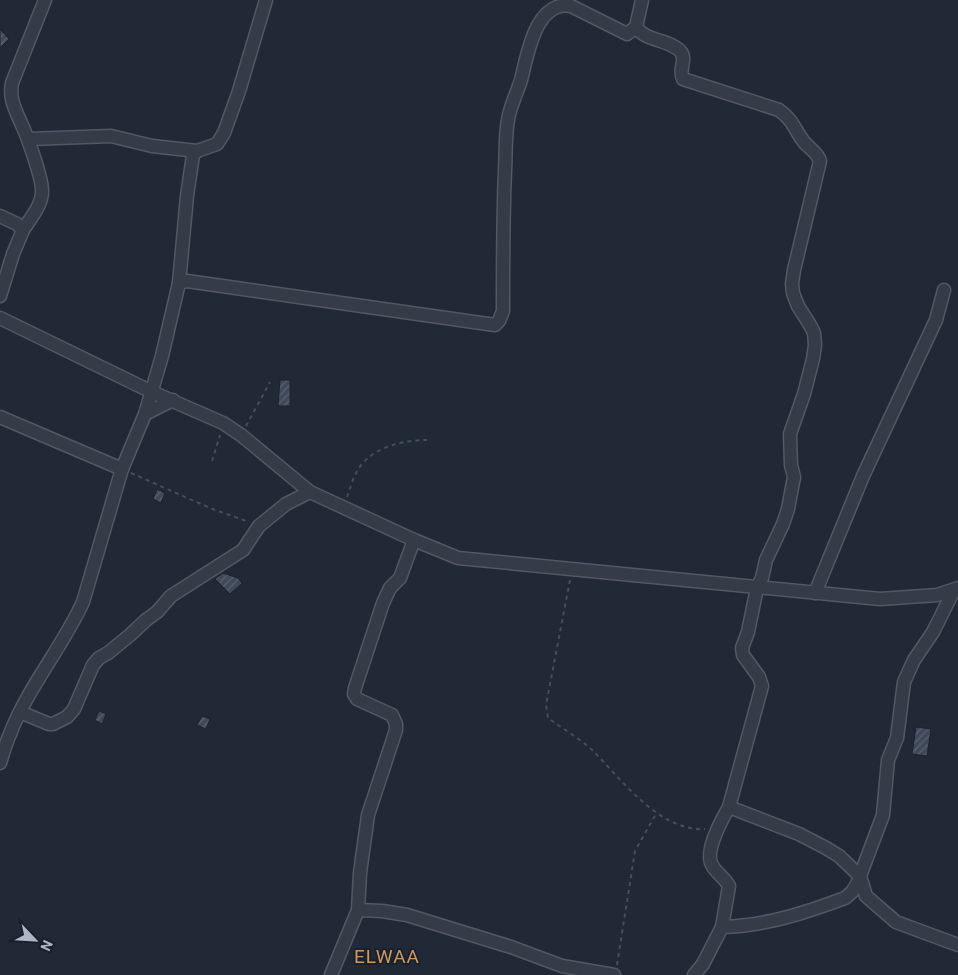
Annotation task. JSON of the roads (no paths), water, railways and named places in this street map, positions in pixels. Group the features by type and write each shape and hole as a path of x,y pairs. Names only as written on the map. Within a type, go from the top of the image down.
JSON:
{"street":[{"path":"0,296 7,270 23,230 35,211 42,193 29,140 10,100 10,92 45,0"},
{"path":"29,140 111,136 152,146 197,151 217,144 224,134 239,91 266,0"},
{"path":"179,283 187,281 496,325 503,311 504,203 508,118 521,80 530,41 536,28 550,11 556,6 563,4 624,33 630,32 636,27 642,0"},
{"path":"636,27 644,34 674,48 682,54 680,70 683,79 779,110 792,120 804,142 819,157 820,162 792,284 798,306 814,333 813,359 804,394 790,434 791,465 794,477 788,509 766,560 762,578 757,588 748,632 742,648 742,655 760,677 762,686 729,807 717,828 709,855 712,867 729,886 722,927 697,974"},
{"path":"0,763 10,733 20,712 74,622 83,602 122,469 145,414 179,283 191,163 193,155 197,151"},
{"path":"0,216 17,224 23,230"},
{"path":"815,593 864,476 936,320 944,290"},
{"path":"0,318 152,392 223,423 241,435 310,492 458,558 880,599 938,595 956,589"},
{"path":"145,414 173,400"},
{"path":"0,417 122,469"},
{"path":"20,712 49,724 67,717 74,709 95,661 108,653 157,612 171,596 244,550 260,526 292,500 310,492"},
{"path":"331,975 358,910 360,873 368,815 396,730 396,724 392,715 356,699 354,694 355,688 383,603 390,588 400,578 414,540"},
{"path":"722,927 762,924 793,916 845,898 852,892 860,876 882,815 888,760 897,738 904,682 914,660 933,632 956,589"},
{"path":"729,807 798,834 839,856 860,876 866,896 896,922 958,945"},
{"path":"358,910 407,915 511,947 562,966 615,970"}],"district":[{"name":"ELWAA","path":"387,956"}]}
